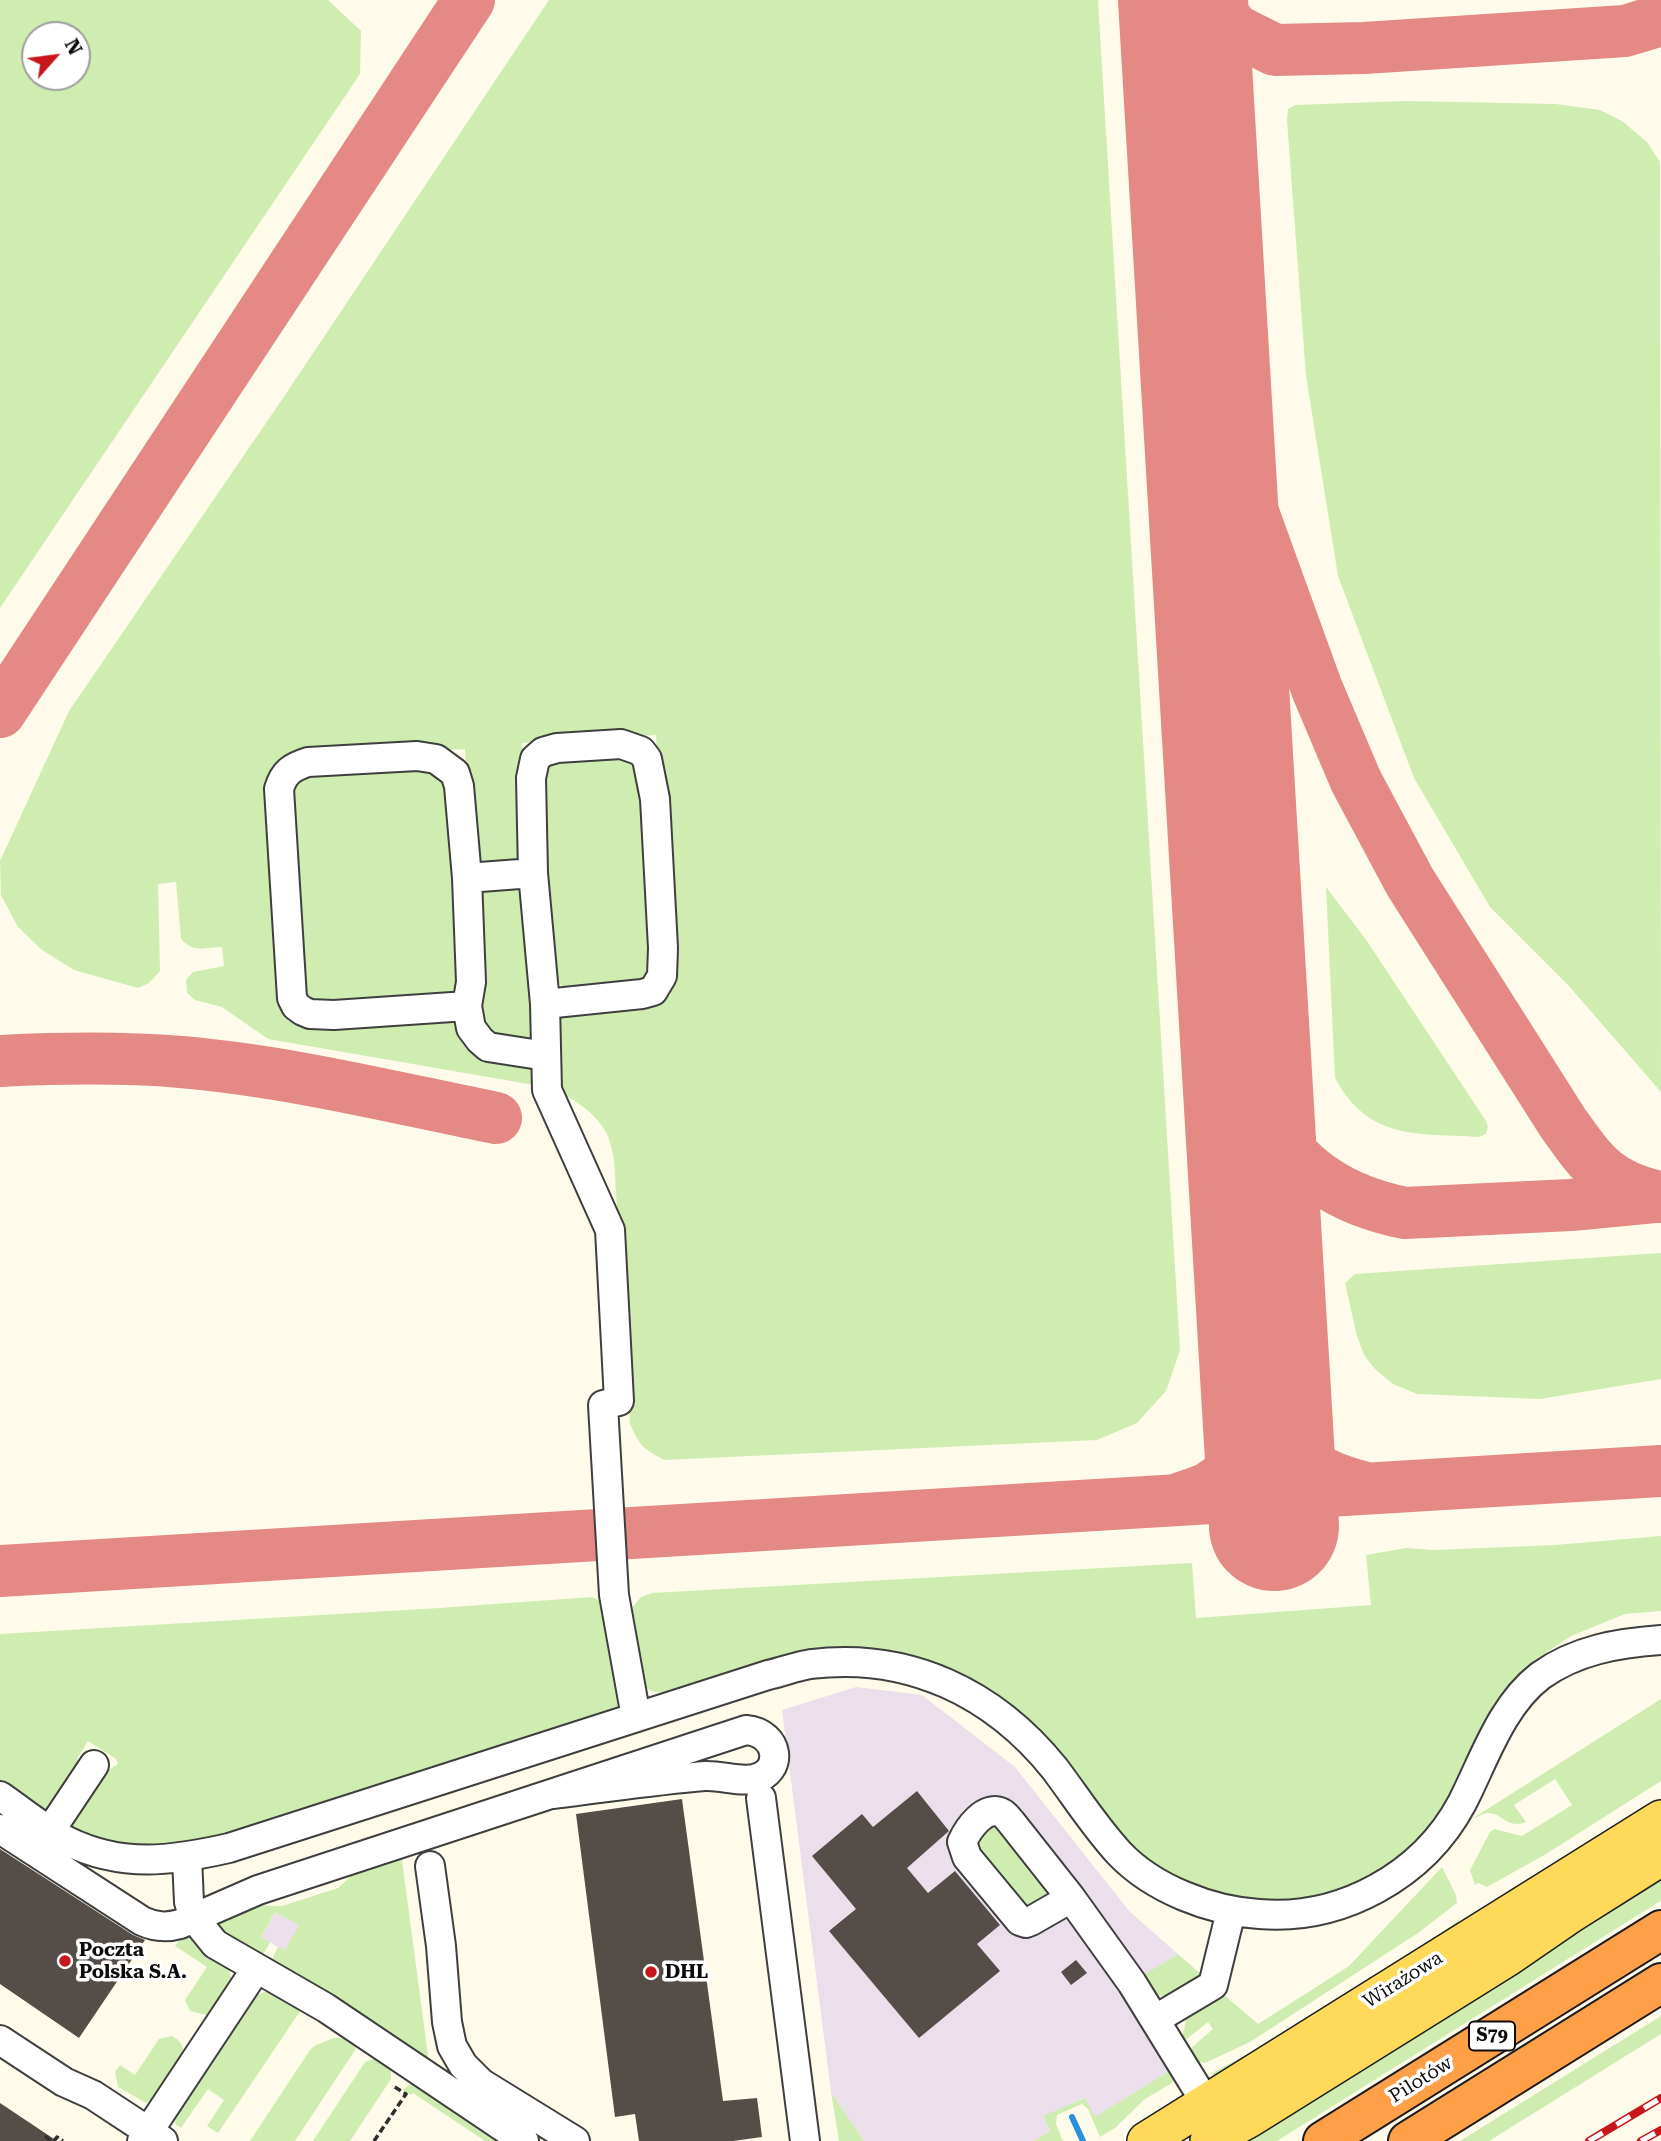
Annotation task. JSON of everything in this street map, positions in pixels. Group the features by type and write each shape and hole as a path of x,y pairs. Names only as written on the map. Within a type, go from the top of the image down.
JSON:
{"highway":[{"name":"Pilotów","path":"1323,2141 1661,1930"},
{"name":"S79","path":"1408,2141 1661,1983"}],"main road":[{"name":"Wirażowa","path":"1146,2141 1661,1819"},
{"name":"Wirażowa","path":"1209,2141 1507,1957 1661,1857"}],"lane":[{"path":"545,1004 642,994 653,991 662,976 663,948 654,799 649,766 641,751 621,744 557,748 543,752 535,759 531,778 533,873 545,1004 547,1090 610,1230 619,1401 603,1405 609,1535 618,1626 636,1717"},
{"path":"467,1006 334,1015 310,1014 296,1006 292,998 279,789 282,778 294,766 308,762 417,756 436,759 455,773 459,786 467,878 471,982 467,1006 471,1028 488,1047 546,1056"},
{"path":"467,878 533,873"},
{"path":"0,1796 50,1831 94,1853 153,1861 187,1858 229,1849 768,1675 809,1665 848,1662 890,1665 935,1677 984,1702 1025,1738 1053,1768 1122,1856 1160,1885 1231,1912 1262,1915 1314,1912 1359,1898 1402,1873 1433,1845 1460,1806 1496,1734 1516,1702 1539,1677 1570,1658 1603,1647 1661,1640"},
{"path":"0,1829 142,1921 171,1927 244,1895 746,1730 763,1735 772,1743 775,1752 767,1771 752,1779 708,1776 553,1794"},
{"path":"50,1831 94,1765"},
{"path":"761,1798 805,2141"},
{"path":"187,1858 189,1902 194,1918 215,1944 325,2008 524,2141"},
{"path":"430,1866 452,2046 463,2065 481,2083 575,2141"},
{"path":"1071,1898 1156,2019 1206,2103"},
{"path":"1156,2019 1213,1984 1231,1912"},
{"path":"0,2040 64,2082 93,2095 151,2138 256,1969"}],"path":[{"path":"374,2141 406,2094 393,2086"},
{"path":"45,2136 53,2141 57,2137 63,2141"}],"shaded area":[{"path":"856,1687 922,1695 1015,1767 1130,1912 1178,1954 1123,1989 1171,2070 1095,2118 1084,2098 1043,2117 1050,2131 1034,2141 864,2141 831,2092 782,1710"},
{"path":"276,1911 300,1925 285,1951 261,1937"}],"green space":[{"path":"0,0 328,0 361,31 360,74 0,608"},
{"path":"549,0 1098,0 1180,1350 1166,1391 1137,1423 1097,1440 664,1460 647,1449 637,1438 630,1424 614,1159 607,1135 596,1119 577,1102 555,1091 553,1031 561,1017 576,1005 671,996 656,735 522,743 528,854 524,864 485,868 470,858 465,749 283,759 283,765 273,766 288,1021 436,1013 531,1063 540,1086 268,1039 222,1007 195,1000 187,993 186,980 193,972 224,966 222,947 196,948 181,939 176,882 158,884 160,971 149,983 138,988 74,970 42,950 18,927 1,895 0,861 69,711 279,404"},
{"path":"1406,101 1556,104 1600,110 1622,121 1647,142 1660,162 1661,1092 1568,985 1490,907 1414,778 1338,576 1306,376 1288,109 1295,105"},
{"path":"609,747 643,765 661,944 646,984 566,989 554,979 539,772 546,761"},
{"path":"419,760 449,775 458,986 445,999 314,1004 301,992 292,782 306,772"},
{"path":"526,884 539,1038 532,1045 497,1043 481,1026 477,887"},
{"path":"1326,887 1367,941 1486,1121 1486,1134 1479,1137 1396,1130 1363,1113 1348,1098 1335,1078"},
{"path":"1661,1253 1661,1379 1540,1399 1417,1394 1393,1384 1375,1369 1364,1355 1345,1283 1355,1274"},
{"path":"1661,1536 1661,1611 1625,1614 1571,1636 1535,1660 1506,1691 1451,1801 1424,1837 1395,1863 1354,1887 1310,1901 1262,1904 1233,1899 1166,1875 1131,1849 940,1669 762,1665 671,1691 654,1691 645,1686 639,1671 630,1610 641,1597 652,1593 1192,1563 1196,1618 1371,1605 1366,1555 1406,1548 1433,1550 1555,1545"},
{"path":"592,1597 602,1602 621,1698 617,1708 210,1841 150,1849 106,1841 74,1828 68,1822 89,1783 118,1764 116,1759 88,1741 77,1759 83,1768 52,1811 41,1811 0,1783 0,1634"},
{"path":"1661,1699 1661,1781 1546,1854 1487,1887 1479,1883 1475,1885 1470,1870 1490,1832 1494,1829 1522,1836 1572,1805 1555,1779 1514,1805 1526,1822 1514,1824 1492,1813 1470,1820"},
{"path":"995,1824 1049,1892 1048,1898 1030,1911 972,1843 974,1838"},
{"path":"401,1853 429,2063 274,1965 273,1957 278,1947 285,1950 299,1925 275,1912 261,1937 270,1942 264,1953 256,1954 210,1924 246,1905 282,1906 338,1888 362,1866"},
{"path":"1442,1867 1456,1895 1457,1903 1418,1933 1250,2042 1205,2063 1195,2061 1190,2049 1213,2029 1208,2022 1187,2039 1182,2038 1187,2016 1222,1993 1258,2024 1349,1966"},
{"path":"1661,1872 1661,1901 1277,2141 1239,2141"},
{"path":"1460,1919 1457,1926 1218,2076 1210,2074 1256,2050 1425,1945"},
{"path":"184,1933 189,1934 228,1967 231,1978 229,1992 206,2015 190,2011 185,2000 207,1967 175,1946"},
{"path":"1178,1954 1204,1977 1174,1993 1156,1995 1139,1978"},
{"path":"277,1991 303,2007 218,2133 207,2126 224,2100 208,2089 181,2128 175,2124 176,2113 251,1997"},
{"path":"1661,2016 1661,2034 1489,2141 1460,2141"},
{"path":"172,2036 181,2044 184,2057 160,2094 146,2103 118,2087 115,2072 120,2065 135,2075 159,2039"},
{"path":"334,2038 347,2038 356,2044 355,2050 295,2141 250,2141 310,2050"},
{"path":"379,2057 391,2068 391,2079 350,2141 313,2141 365,2062"},
{"path":"1171,2070 1174,2077 1172,2083 1145,2099 1115,2128 1100,2137 1088,2109 1082,2104 1057,2115 1056,2124 1063,2141 1034,2141 1050,2131 1043,2116 1085,2098 1095,2117"},
{"path":"417,2083 505,2141 485,2141 413,2093 411,2095 403,2090 410,2084"},
{"path":"831,2092 864,2141 839,2141"}],"building":[{"path":"917,1791 949,1831 907,1868 928,1893 955,1871 1000,1925 977,1944 1000,1971 919,2038 829,1931 856,1909 812,1856 862,1814 873,1827"},
{"name":"DHL","path":"682,1799 723,2101 757,2098 762,2137 733,2141 639,2141 635,2114 615,2117 576,1814"},
{"name":"Poczta Polska S.A.","path":"0,1849 133,1935 145,1940 79,2038 0,1984"},
{"path":"1076,1960 1087,1973 1071,1985 1061,1972"},
{"path":"0,2103 57,2141 0,2141"}],"waterway":[{"path":"1072,2117 1083,2141"}],"taxiway":[{"path":"0,712 469,0"},
{"path":"1210,0 1235,30 1275,50 1364,48 1625,31 1661,20"},
{"path":"1195,220 1216,353 1242,482 1317,689 1356,781 1410,882 1563,1123 1602,1171 1626,1186 1659,1197"},
{"path":"0,1061 158,1060 221,1066 339,1086 496,1118"},
{"path":"1246,1072 1262,1112 1289,1150 1305,1166 1340,1191 1382,1207 1405,1213 1571,1205 1654,1197"},
{"path":"1179,1499 1210,1487 1231,1469 1246,1447 1265,1396 1291,1445 1310,1466 1341,1481 1362,1487"},
{"path":"0,1571 1661,1471"}],"runway":[{"path":"1183,0 1274,1526"}],"railway":[{"path":"1589,2141 1661,2098"},
{"path":"1641,2141 1661,2130"}],"place":[{"name":"Poczta Polska S.A.","path":"65,1961"},
{"name":"DHL","path":"651,1972"}]}
